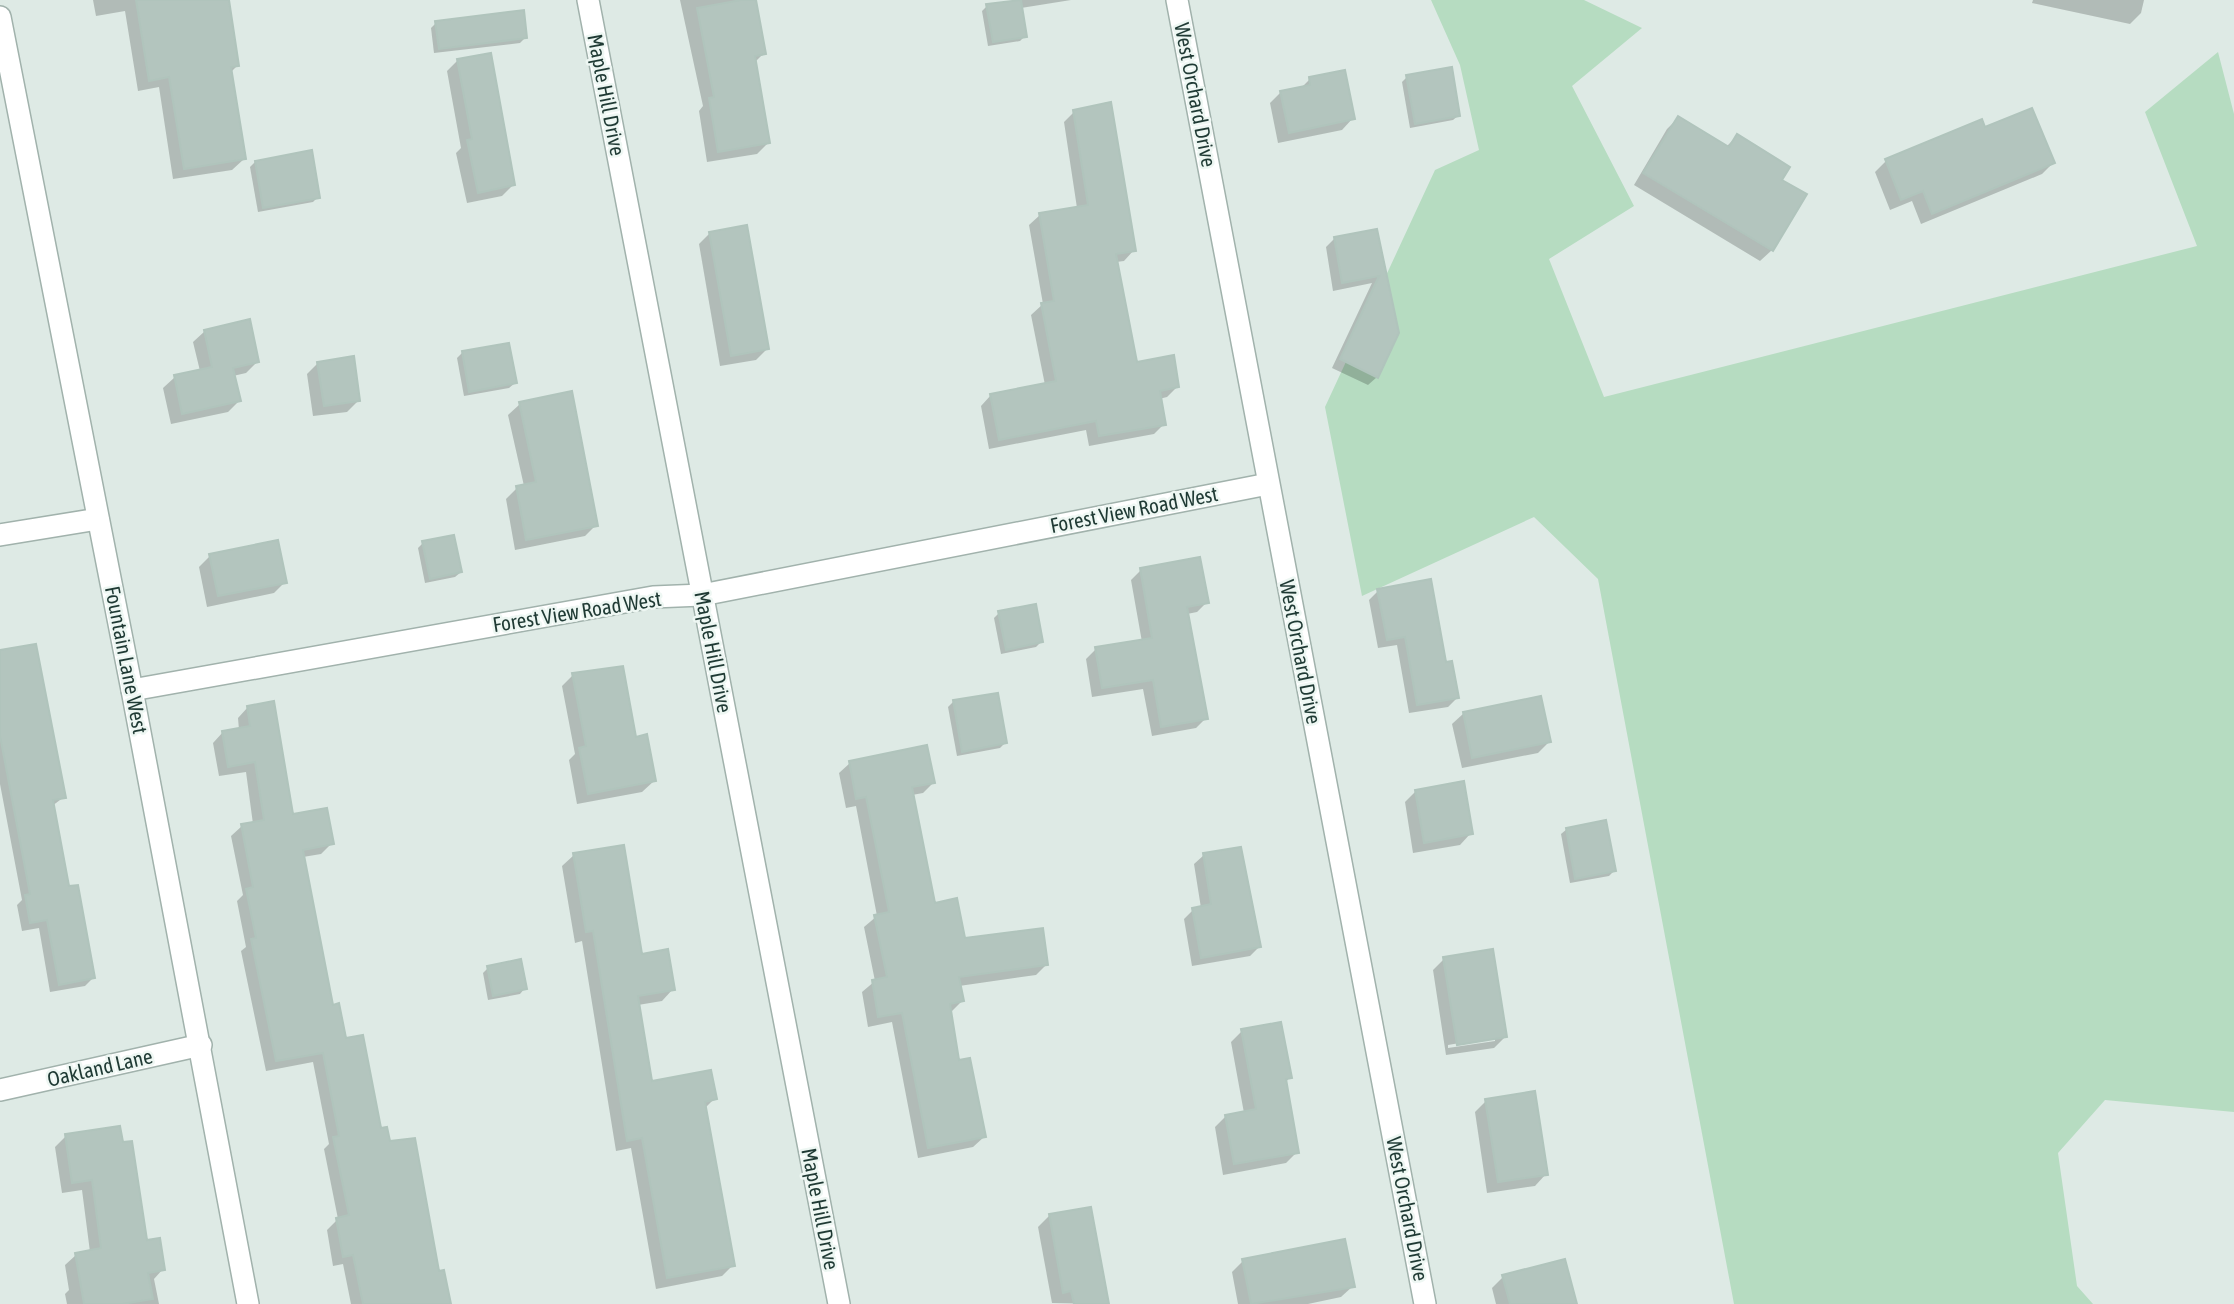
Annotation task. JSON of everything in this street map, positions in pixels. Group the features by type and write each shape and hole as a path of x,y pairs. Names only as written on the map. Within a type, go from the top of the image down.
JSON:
{"street":[{"name":"Maple Hill Drive","path":"588,0 838,1304"},
{"name":"West Orchard Drive","path":"1177,0 1425,1304"},
{"name":"Fountain Lane West","path":"0,17 201,1045 248,1304"},
{"name":"Forest View Road West","path":"132,690 653,597 702,595 1268,484"},
{"path":"0,535 99,519"},
{"name":"Oakland Lane","path":"0,1090 201,1045"}],"green space":[{"path":"1431,0 1584,0 1642,28 1572,86 1634,206 1549,259 1604,397 2197,246 2145,112 2218,52 2234,114 2234,1112 2105,1100 2058,1153 2077,1286 2093,1304 1734,1304 1598,579 1534,517 1362,596 1325,407 1435,170 1479,150 1460,65"}],"building":[{"path":"136,0 229,0 239,66 231,67 246,159 184,169 169,77 149,81"},
{"path":"756,0 766,54 755,56 770,143 718,152 709,98 714,97 697,8"},
{"path":"1021,0 1027,37 993,42 986,4"},
{"path":"524,10 527,38 439,49 435,21"},
{"path":"491,53 515,185 478,193 467,140 472,139 457,59"},
{"path":"1452,67 1460,116 1415,124 1406,75"},
{"path":"1345,70 1355,119 1289,133 1280,91 1310,85 1309,77"},
{"path":"1111,102 1136,251 1116,254 1137,362 1174,355 1179,387 1160,391 1166,425 1099,436 1096,421 999,440 990,394 1056,381 1041,303 1054,301 1039,213 1088,205 1073,110"},
{"path":"2032,108 2055,163 1932,214 1923,191 1901,200 1885,159 1982,119 1985,127"},
{"path":"1678,116 1729,147 1737,134 1790,167 1782,180 1807,194 1773,251 1643,173"},
{"path":"312,150 320,198 263,208 255,161"},
{"path":"747,225 769,349 731,356 709,232"},
{"path":"1377,229 1399,333 1378,378 1340,359 1379,276 1342,283 1334,237"},
{"path":"250,319 259,362 233,368 241,401 182,414 174,375 212,367 204,330"},
{"path":"509,343 517,383 469,392 462,351"},
{"path":"354,356 360,401 324,406 317,362"},
{"path":"572,391 598,526 526,540 516,486 536,482 519,402"},
{"path":"454,535 462,572 430,579 422,541"},
{"path":"278,540 287,583 218,596 209,554"},
{"path":"1200,557 1209,603 1187,607 1208,719 1161,727 1153,680 1102,688 1095,647 1152,638 1140,568"},
{"path":"1431,579 1446,662 1452,661 1459,698 1417,705 1405,637 1387,640 1377,589"},
{"path":"1036,604 1043,642 1006,650 998,611"},
{"path":"36,644 66,798 53,800 69,886 78,885 95,978 59,985 47,920 30,923 25,895 30,894 0,736 0,650"},
{"path":"623,666 636,737 647,734 656,781 588,794 579,748 586,746 572,673"},
{"path":"998,693 1007,743 962,752 953,700"},
{"path":"1541,696 1551,742 1472,758 1463,712"},
{"path":"274,701 293,814 327,808 334,844 303,850 333,1005 339,1003 346,1038 363,1035 381,1128 387,1127 390,1141 415,1138 439,1271 444,1270 451,1304 363,1304 353,1255 343,1257 336,1218 349,1215 333,1137 339,1136 323,1053 276,1061 251,939 256,938 246,889 253,887 241,824 264,820 255,762 228,767 222,731 250,726 247,706"},
{"path":"927,745 935,783 912,787 935,903 957,898 965,938 1043,928 1048,965 959,977 964,1001 950,1004 959,1060 970,1058 986,1137 928,1148 902,1013 878,1017 872,980 887,977 874,915 889,912 866,797 856,799 849,761"},
{"path":"1464,781 1473,834 1424,843 1415,790"},
{"path":"1606,820 1616,871 1575,879 1566,828"},
{"path":"624,845 642,954 668,949 675,990 638,996 652,1081 711,1070 717,1099 705,1102 735,1266 667,1278 642,1138 627,1141 593,931 586,932 573,853"},
{"path":"1241,847 1261,947 1201,958 1192,908 1211,904 1203,853"},
{"path":"1493,949 1507,1037 1457,1045 1443,957"},
{"path":"521,959 527,989 493,996 487,966"},
{"path":"1281,1022 1292,1078 1286,1079 1299,1153 1234,1164 1225,1115 1256,1109 1241,1029"},
{"path":"1535,1091 1548,1175 1498,1182 1485,1099"},
{"path":"120,1126 123,1142 132,1141 147,1240 160,1238 165,1270 148,1273 153,1299 122,1304 84,1304 75,1253 101,1248 92,1180 72,1183 65,1134"},
{"path":"1091,1207 1109,1304 1074,1304 1071,1291 1063,1293 1049,1214"},
{"path":"1345,1239 1355,1287 1251,1304 1242,1259"},
{"path":"1565,1259 1577,1304 1510,1304 1502,1275"}]}
